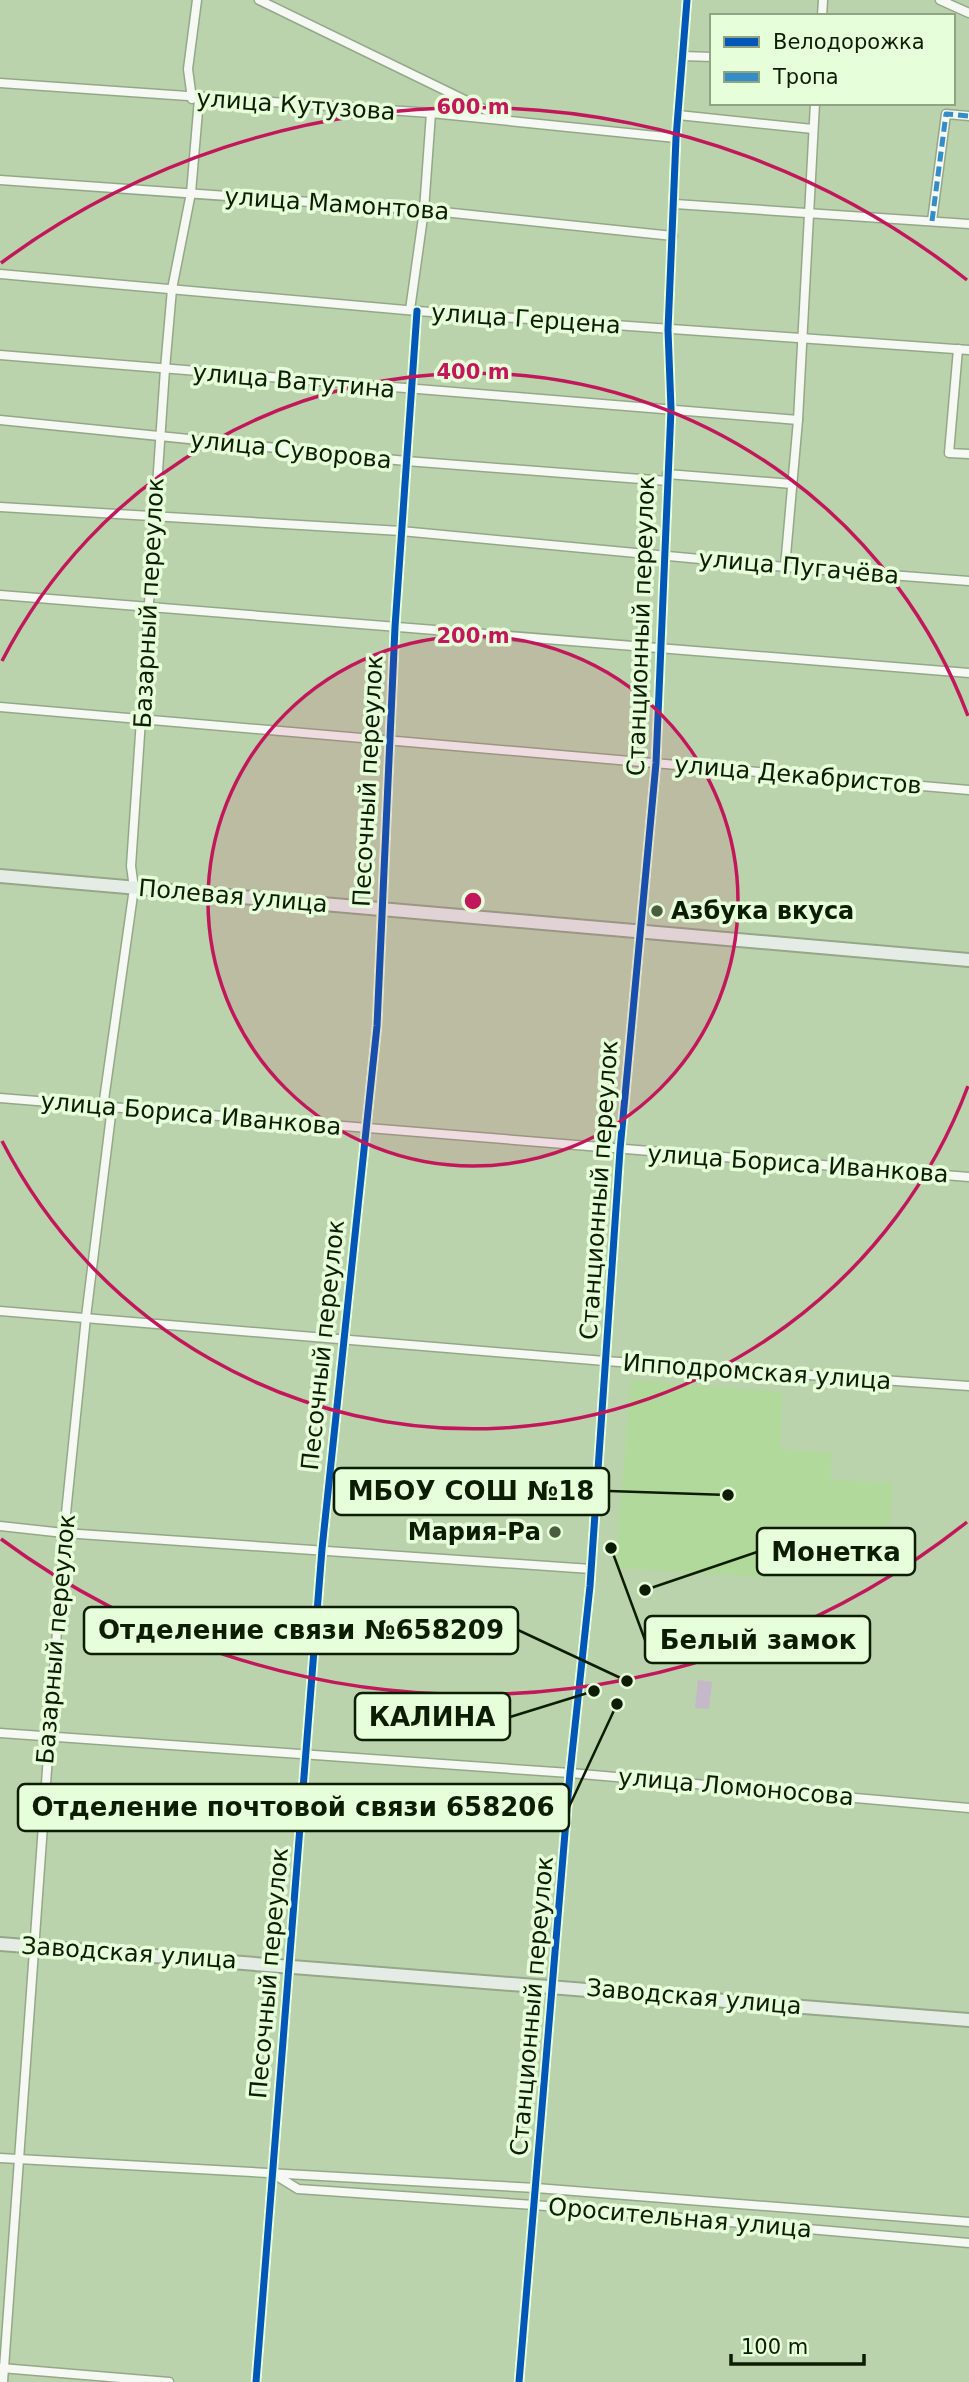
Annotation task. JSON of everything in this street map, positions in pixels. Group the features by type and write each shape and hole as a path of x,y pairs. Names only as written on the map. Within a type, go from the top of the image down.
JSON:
{"street":[{"name":"Базарный переулок","path":"4,2382 2,2368 64,1533 107,1107 106,1066 122,988 134,888 131,866 153,514 172,289 191,193 196,99 188,69 197,0"},
{"path":"259,0 510,121"},
{"name":"Станционный переулок","path":"519,2382 570,1773 591,1569 620,1150 656,763 671,409 668,330 676,204 676,138 687,0"},
{"path":"940,0 969,13"},
{"path":"682,56 710,57"},
{"name":"улица Кутузова","path":"0,83 196,99 431,113 676,138"},
{"path":"785,567 798,420 815,105"},
{"name":"Песочный переулок","path":"256,2382 322,1549 364,1128 377,1026 389,739 413,310 431,113"},
{"path":"932,221 946,114 969,116"},
{"path":"678,115 813,128"},
{"name":"улица Мамонтова","path":"0,180 424,210 673,236"},
{"path":"676,204 969,224"},
{"name":"улица Герцена","path":"0,274 413,310 969,350"},
{"path":"958,349 949,453 969,454"},
{"name":"улица Ватутина","path":"0,355 410,391 798,420"},
{"name":"улица Суворова","path":"0,420 406,461 792,484"},
{"name":"улица Пугачёва","path":"0,507 153,514 401,531 785,567 969,581"},
{"path":"0,595 147,609 969,673"},
{"name":"улица Декабристов","path":"0,707 969,790"},
{"name":"Полевая улица","path":"0,876 969,960"},
{"name":"улица Бориса Иванкова","path":"0,1098 969,1177"},
{"name":"Ипподромская улица","path":"0,1311 605,1361 969,1387"},
{"path":"0,1526 64,1533 591,1569"},
{"name":"улица Ломоносова","path":"0,1733 570,1773 969,1808"},
{"name":"Заводская улица","path":"0,1944 552,1985 969,2020"},
{"name":"Оросительная улица","path":"0,2158 536,2188 969,2222"},
{"name":"Оросительная улица","path":"271,2172 298,2189 534,2205 969,2243"},
{"path":"2,2368 169,2382"}],"shaded area":[{"path":"631,1380 782,1392 781,1449 832,1453 830,1479 893,1483 886,1568 768,1555 765,1577 615,1568"},
{"path":"698,1680 712,1682 709,1709 695,1708"}],"marked path":[{"path":"932,221 946,114 969,116"}],"cycle path":[{"path":"519,2382 570,1773 590,1586 620,1150 656,763 671,409 668,330 676,138 687,0"},
{"path":"256,2382 322,1549 377,1026 395,627 417,311"}],"place":[{"name":"Азбука вкуса","path":"657,911"},
{"name":"МБОУ СОШ №18","path":"728,1495"},
{"name":"Мария-Ра","path":"555,1532"},
{"name":"Белый замок","path":"611,1548"},
{"name":"Монетка","path":"645,1590"},
{"name":"Отделение связи №658209","path":"627,1681"},
{"name":"КАЛИНА","path":"594,1691"},
{"name":"Отделение почтовой связи 658206","path":"617,1704"}]}
